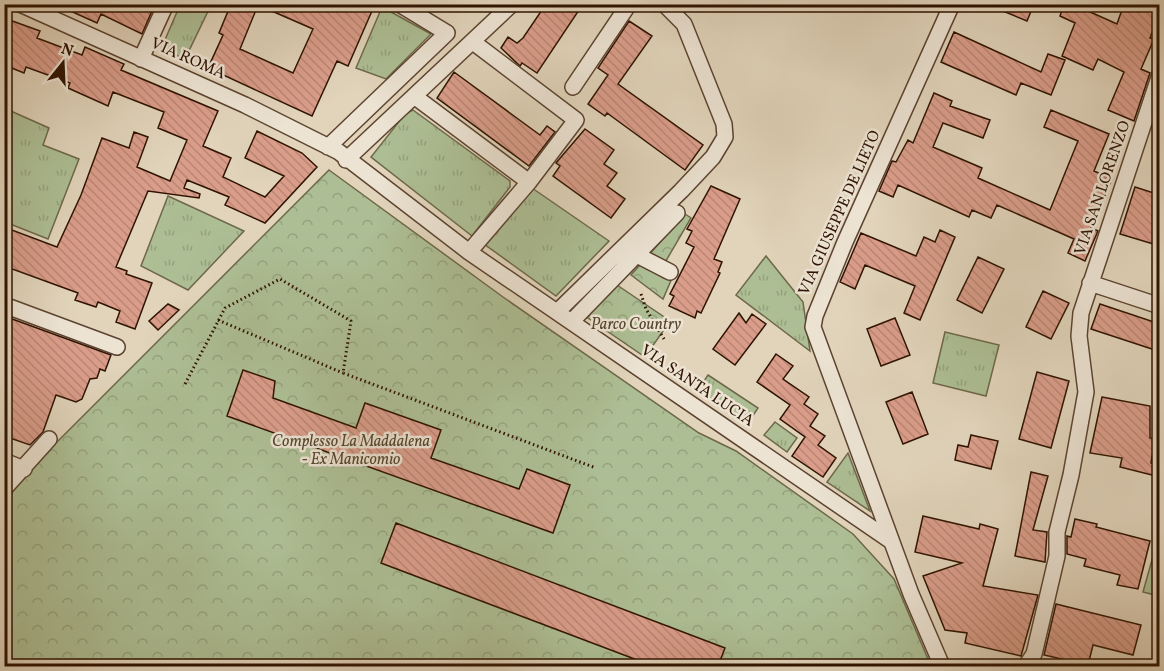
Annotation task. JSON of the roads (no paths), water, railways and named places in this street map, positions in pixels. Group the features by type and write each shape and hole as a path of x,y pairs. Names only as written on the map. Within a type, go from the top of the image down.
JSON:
{"street":[{"name":"VIA ROMA","path":"20,4 245,105 338,153"},
{"path":"141,58 166,4"},
{"path":"338,153 414,96 512,4"},
{"path":"573,87 629,4"},
{"path":"557,312 681,192 713,157 725,137 724,124 684,24 664,4"},
{"name":"VIA GIUSEPPE DE LIETO","path":"942,666 891,541 813,327 815,316 845,242 952,4"},
{"path":"338,153 447,33 401,5"},
{"path":"469,252 529,182 576,120 473,42"},
{"name":"VIA SAN LORENZO","path":"1026,666 1034,654 1057,556 1057,532 1071,475 1086,392 1079,336 1081,313 1156,101 1160,74"},
{"path":"414,96 529,182"},
{"name":"VIA SANTA LUCIA","path":"338,153 469,252 891,541"},
{"path":"576,317 677,213"},
{"path":"637,255 670,272"},
{"path":"1090,283 1160,306"},
{"path":"4,305 117,347"},
{"path":"4,489 49,439"},
{"path":"4,461 24,469"}],"park label":[{"name":"Parco Country","path":"636,325"},
{"name":"Complesso La Maddalena - Ex Manicomio","path":"351,451"}]}
